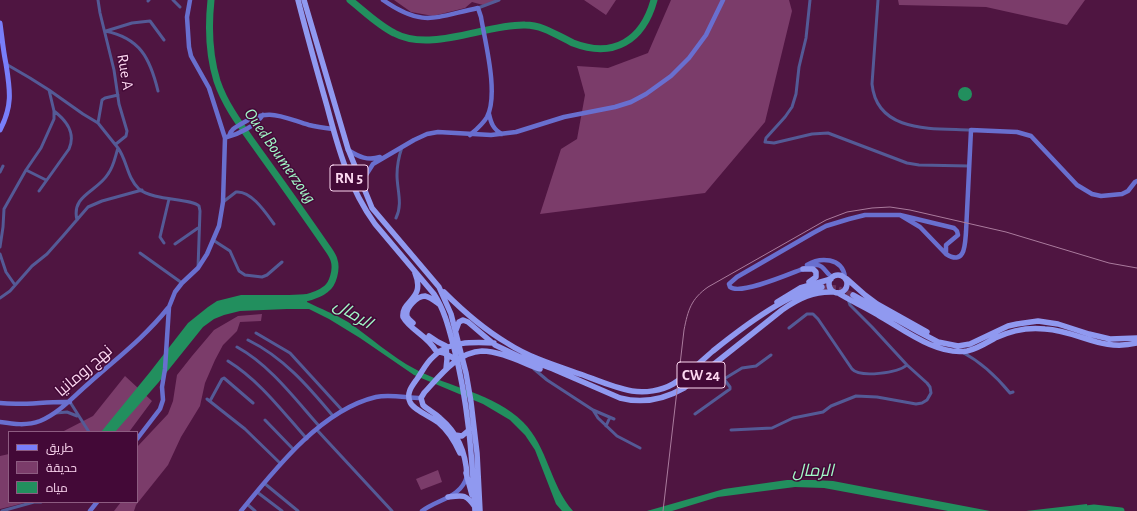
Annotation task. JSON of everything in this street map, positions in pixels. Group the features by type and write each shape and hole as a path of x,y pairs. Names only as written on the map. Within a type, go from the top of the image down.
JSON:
{"highway":[{"name":"RN 5","path":"298,0 344,167 360,202 375,224 434,294 453,330"},
{"name":"RN 5","path":"304,0 348,149 363,189 372,208 439,288 448,304 453,330 466,373 477,510"},
{"path":"413,269 417,279 418,289 415,296 404,309 403,318 432,343 435,350 457,360"},
{"path":"800,288 816,277 816,272 813,269 803,269"},
{"path":"938,342 925,331 866,296 846,278 837,274 831,278 829,282 830,288 836,293 851,297 938,342 952,345 965,345 1008,326 1038,321 1058,324 1110,340 1137,338"},
{"name":"CW 24","path":"769,310 775,303 800,288 831,278"},
{"path":"836,293 845,290 848,285 846,278"},
{"name":"CW 24","path":"439,288 484,326 507,343 523,352 544,361 624,389 645,391 665,388 683,377 713,351 769,310 797,294 822,287"},
{"name":"CW 24","path":"453,330 459,322 464,320 496,345 518,356 553,369 620,398 630,401 647,401 662,399 684,388 794,302 816,292 836,293"},
{"path":"441,305 429,297 422,296 417,298 407,313 410,321 434,340 447,347"},
{"path":"851,297 931,344 946,351 960,351 976,348 1008,332 1038,328 1056,330 1109,345 1128,345 1137,343"},
{"path":"477,510 460,453 449,433 438,422 412,406 408,398 411,388 430,360 438,352 447,347 463,344 507,343"},
{"path":"463,344 467,349 466,356"},
{"path":"446,369 447,347"},
{"name":"CW 24","path":"423,396 446,369 457,360 481,351 496,353 578,381"},
{"path":"423,396 423,405 446,423 463,449 467,476"},
{"path":"455,435 462,436 470,425"},
{"path":"448,497 463,495 469,499 477,510"}],"main road":[{"path":"0,23 10,84 10,101 7,117 0,130"}],"street":[{"name":"Rue A","path":"98,0 114,70 119,104 127,131 126,136 117,146"},
{"path":"173,0 180,7"},
{"path":"190,0 186,17 191,56 209,88 227,137"},
{"path":"383,0 410,16 426,19 443,17 478,8 499,0"},
{"path":"348,149 356,155 374,159 388,154 427,134 438,132 470,135 516,132 564,117 615,107 631,102 646,94 671,76 689,58 706,36 723,0"},
{"path":"810,0 806,38 793,104 785,117 766,138 765,142 774,143 812,134 828,133 907,163 969,166"},
{"path":"878,0 872,84 874,94 881,107 890,117 909,126 1017,132 1031,136 1077,185 1092,194 1102,196 1122,194 1128,191 1137,181"},
{"path":"478,8 481,16 492,86 489,114 492,124 497,131 502,134"},
{"path":"105,31 132,23 150,22 164,40"},
{"path":"105,31 118,34 134,42 147,59 154,73 158,91"},
{"path":"6,64 49,90 98,123 124,156 132,178 139,189 169,199 197,204 200,208 198,228 198,268"},
{"path":"0,247 4,209 26,170 41,148 54,119 54,111 49,90"},
{"path":"98,123 102,100 118,95"},
{"path":"40,191 46,180 69,149 72,141 72,134 63,118 54,111"},
{"path":"470,135 480,127 489,114"},
{"path":"227,137 237,134 263,115"},
{"path":"138,438 160,409 163,400 162,387 169,307 175,292 198,268 206,254 221,219 227,137 233,129 251,117 263,115 278,115 317,127 333,128"},
{"path":"900,215 920,227 950,257 956,258 961,256 965,249 970,130"},
{"path":"77,220 77,204 82,198 101,183 108,174 116,158 117,146"},
{"path":"396,218 400,204 397,168 402,147"},
{"path":"363,189 369,169 373,164 388,154"},
{"path":"0,172 3,166"},
{"path":"26,170 46,180"},
{"path":"0,298 15,285 32,266 47,254 88,207 92,204 142,190"},
{"path":"223,202 236,192 244,193 260,206 274,224"},
{"path":"164,243 160,237 169,199"},
{"path":"0,207 4,209"},
{"path":"831,278 824,269 813,265 745,288 734,289 730,286 731,281 737,277 826,226 843,220 865,216 900,215 956,229 958,235 946,245 946,254"},
{"path":"175,244 198,228"},
{"path":"212,240 230,251 239,271 245,275 262,277 267,275 282,262"},
{"path":"140,253 182,283"},
{"path":"0,254 6,272 15,285"},
{"path":"803,269 818,260 827,260 840,266 844,271 846,278"},
{"path":"731,430 772,428 789,420 823,412 830,406 856,396 877,397 911,404 922,403 927,400 930,395 930,387 850,305 851,297"},
{"name":"نهج رومانيا","path":"0,422 14,424 40,421 70,402 87,384 157,323 169,307"},
{"path":"789,328 807,314 815,315 852,370 857,373 889,372 901,370 907,365"},
{"path":"256,333 290,353 342,410"},
{"path":"248,340 261,346 284,363 297,375 333,416"},
{"path":"237,347 267,370 392,511"},
{"path":"960,351 976,360 990,371 1010,393 1013,392"},
{"path":"724,379 742,368 756,366 771,356"},
{"path":"228,361 247,374 264,390 307,439"},
{"path":"529,365 547,380 593,410 614,419"},
{"path":"695,414 729,390 730,387 730,384 709,368"},
{"path":"253,403 224,378 209,400 245,429 281,464"},
{"path":"241,511 281,464 295,450 333,416 342,410 375,397 384,396 408,398 423,396"},
{"path":"0,403 24,404 53,401 70,402 88,431"},
{"path":"593,410 606,426 617,436 640,448"},
{"path":"50,415 67,412 79,418"},
{"path":"606,426 610,417"},
{"path":"265,420 295,450"},
{"path":"422,511 456,494 462,488 467,476"},
{"path":"264,484 298,511"},
{"path":"257,492 282,511"},
{"path":"2,511 30,503"},
{"path":"90,511 96,503"},
{"path":"247,504 255,511"}],"green space":[{"path":"394,0 499,0 483,5 472,2 465,8 433,16 411,12"},
{"path":"584,0 616,0 606,15"},
{"path":"671,0 789,0 792,11 765,122 705,193 540,214 561,149 577,139 585,95 577,66 608,68 648,53"},
{"path":"898,0 1085,0 1067,25 986,7 899,5"},
{"path":"262,314 261,321 240,322 237,331 223,345 205,383 200,406 181,437 168,465 138,502 138,446 168,414 173,401 177,375 214,330 238,316"},
{"path":"125,376 152,401 130,431 64,431 93,416"},
{"path":"8,454 8,503 24,503 0,509 0,456"},
{"path":"438,470 442,482 421,490 416,479"},
{"path":"120,503 138,503 134,511 114,511"}],"water":[{"path":"962,87 968,87 972,91 972,97 968,101 962,101 958,97 958,91"},
{"path":"310,294 311,298 307,300 307,302 348,322 406,364 428,376 485,397 511,412 523,422 538,443 559,490 573,511 562,511 556,504 535,450 525,435 510,420 483,404 414,375 360,338 309,309 240,311 214,319 203,327 158,383 116,431 102,431 188,323 208,307 217,301 241,295"},
{"path":"787,480 833,481 990,511 948,511 824,488 795,487 718,497 672,511 647,511 724,489"},
{"path":"1087,504 1088,511 1026,511"}],"waterway":[{"name":"Oued Boumerzoug","path":"211,0 209,31 211,51 214,71 225,101 236,119 320,237 334,260 335,272 331,284 323,291 311,297 302,299"},
{"name":"Oued Boumerzoug","path":"350,0 382,26 394,33 409,38 424,40 441,39 509,26 532,25 556,34 573,43 601,49 614,47 625,42 634,35 642,26 649,14 654,0"},
{"name":"الرمال","path":"1069,511 1094,508 1121,511"}],"tunnel":[{"path":"822,287 836,288 853,295"}],"tram line":[{"path":"663,511 684,330 691,306 702,291 708,287 826,220 847,212 872,208 890,207 910,210 1006,232 1109,263 1137,268"}]}
